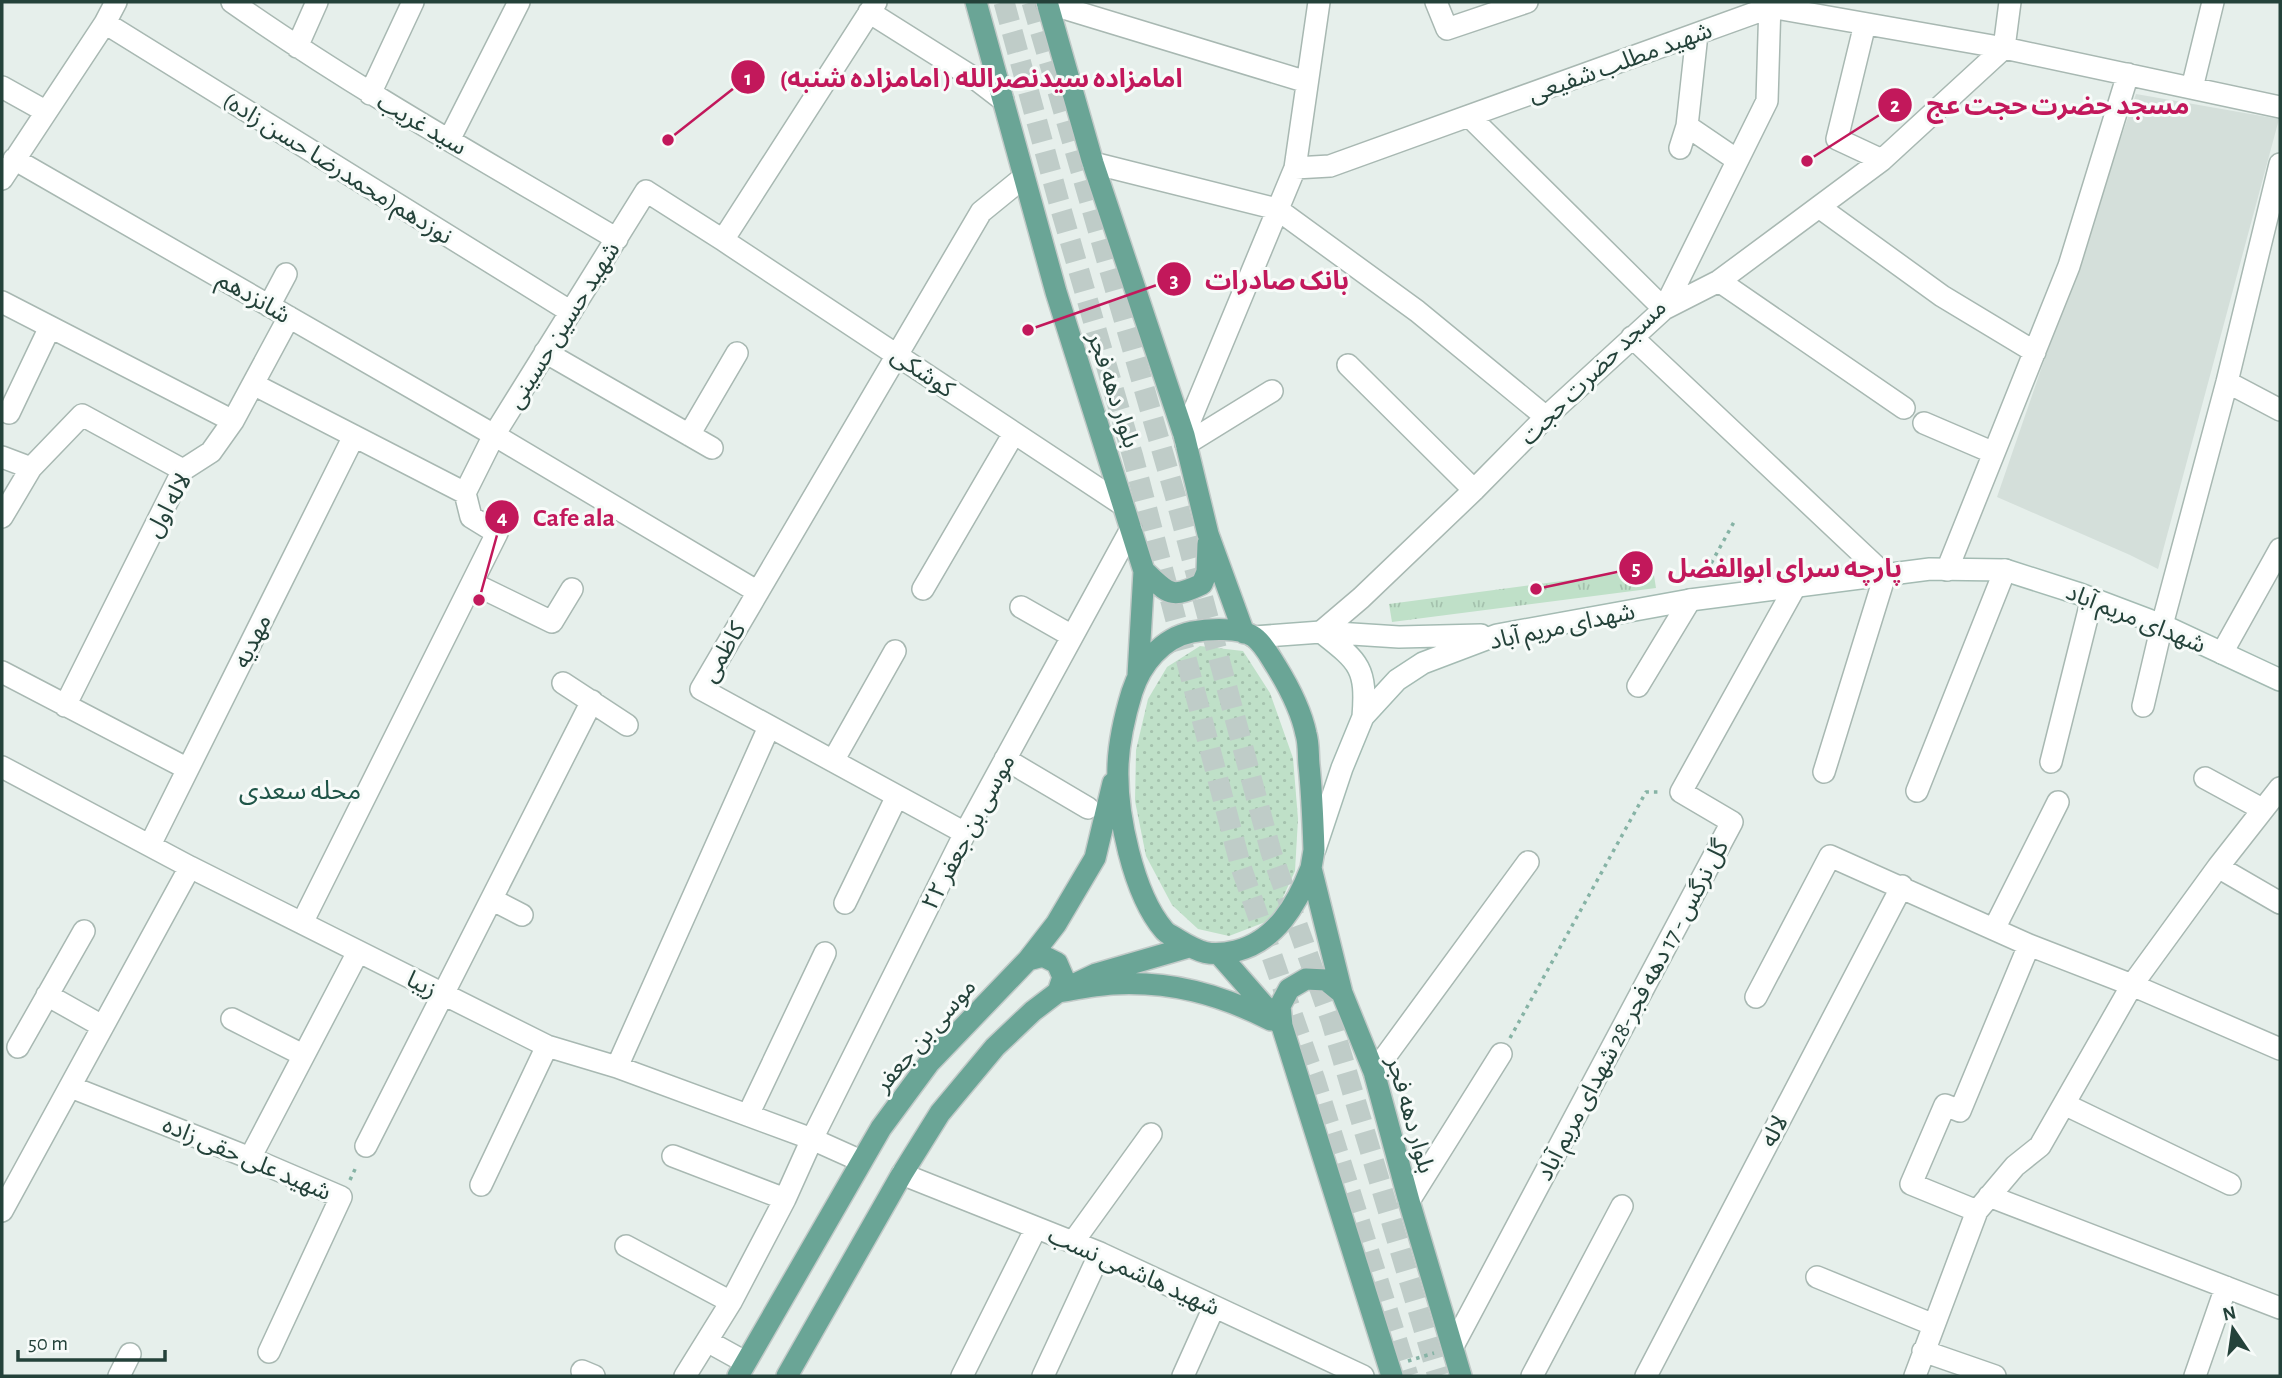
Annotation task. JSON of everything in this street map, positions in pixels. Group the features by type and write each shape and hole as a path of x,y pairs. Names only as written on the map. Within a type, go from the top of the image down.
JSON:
{"main road":[{"name":"بلوار دهه فجر","path":"976,2 1056,292 1144,571 1138,675"},
{"path":"1047,2 1093,163 1185,440 1208,534 1249,635"},
{"path":"1144,571 1168,593 1183,593 1202,584 1207,572 1208,534"},
{"path":"1249,635 1219,629 1174,637 1151,657 1138,675 1127,708 1118,764 1119,798 1126,846 1144,898 1165,931 1204,954 1249,948 1274,931 1300,895 1313,859"},
{"name":"بلوار دهه فجر","path":"1249,635 1266,650 1283,677 1307,734 1313,859 1342,993 1374,1072 1461,1376"},
{"name":"موسی بن جعفر","path":"741,1369 881,1128 929,1063 1028,960 1056,924 1095,858 1118,764"},
{"path":"787,1376 902,1174 940,1113 995,1047 1033,1010 1058,992 1096,974 1189,947"},
{"path":"1219,954 1282,1026"},
{"path":"1028,960 1044,956 1057,963 1063,978 1058,992"},
{"path":"1342,993 1326,980 1306,979 1289,989 1280,1006 1282,1026 1391,1372"},
{"path":"1058,992 1110,984 1155,984 1199,991 1242,1006 1282,1026"}],"street":[{"path":"2,178 105,23 116,2"},
{"name":"سید غریب","path":"232,2 370,94 617,239"},
{"path":"297,47 317,2"},
{"path":"370,94 413,2"},
{"path":"449,140 519,2"},
{"path":"1047,2 1307,82"},
{"path":"1185,440 1295,168 1319,2"},
{"path":"1436,2 1447,29 1527,2"},
{"path":"1469,116 1664,309 1718,281 1882,160 2004,48 2010,2"},
{"path":"2192,88 2213,2"},
{"name":"شهید مطلب شفیعی","path":"1295,168 1330,166 1771,5 2004,48 2280,107"},
{"name":"مسجد حضرت حجت","path":"1321,632 1361,598 1546,417 1664,309 1767,101 1771,5"},
{"path":"723,240 873,7 1003,100"},
{"name":"نوزدهم(محمدرضا حسن زاده)","path":"105,23 571,312"},
{"path":"1865,23 1837,139 1882,160"},
{"path":"1680,148 1687,126 1697,34"},
{"path":"1947,570 2069,266 2128,74"},
{"path":"2,87 45,111"},
{"path":"1687,126 1737,160"},
{"name":"شانزدهم","path":"14,159 494,435 758,592"},
{"path":"1093,163 1277,209 1417,310 1546,417"},
{"path":"2143,706 2280,164"},
{"name":"کاظمی","path":"965,833 701,690 981,212 1024,177"},
{"name":"شهید حسین حسینی","path":"464,493 494,435 646,191 723,240"},
{"path":"1819,207 1942,296 2035,352"},
{"name":"کوشکی","path":"723,240 1123,505"},
{"path":"270,306 286,274"},
{"path":"1718,281 1904,408"},
{"path":"2,302 233,421"},
{"name":"لاله اول","path":"65,706 184,470 211,452 233,421 289,317"},
{"path":"9,413 50,327"},
{"path":"1632,337 1885,575 1824,772"},
{"path":"545,352 712,448"},
{"path":"689,435 737,353"},
{"path":"1348,365 1474,490"},
{"path":"2227,382 2280,410"},
{"path":"253,384 464,493 471,517 497,533 302,923"},
{"path":"1185,440 1272,391"},
{"path":"2,517 30,468 82,415 184,470"},
{"path":"1924,423 1994,453"},
{"path":"923,589 1014,433"},
{"name":"مهدیه","path":"150,845 354,436"},
{"path":"2,457 30,468"},
{"name":"موسی بن جعفر ۲۲","path":"685,1376 731,1302 785,1199 812,1139 965,833 1131,529"},
{"path":"2222,653 2280,549"},
{"name":"شهدای مریم آباد","path":"1313,859 1342,768 1363,717 1397,680 1423,663 1497,635 1690,600 1930,569 2005,570 2092,598 2162,625 2280,680"},
{"path":"1917,791 2005,570"},
{"path":"472,583 552,622 572,589"},
{"path":"1681,792 1795,587"},
{"path":"2051,762 2092,598"},
{"path":"1638,686 1690,600"},
{"path":"1021,607 1072,636"},
{"path":"1321,632 1350,655 1361,671 1365,690 1363,717"},
{"path":"1249,635 1321,632 1399,637 1497,635"},
{"path":"834,761 895,651"},
{"path":"2,672 188,769"},
{"path":"563,683 627,724"},
{"path":"366,1146 445,996 592,701"},
{"path":"617,1067 769,726"},
{"path":"1005,759 1088,808"},
{"name":"زیبا","path":"2,767 190,867 547,1046 617,1067 812,1139 861,1161"},
{"path":"2204,778 2262,809"},
{"path":"1915,1376 1923,1350 1983,1204 2015,1166 2040,1146 2132,985 2218,867 2280,788"},
{"name":"گل نرگس - 17 دهه فجر-28 شهدای مریم آباد","path":"1453,1346 1732,822 1681,792"},
{"path":"845,903 897,796"},
{"path":"1994,929 2058,802"},
{"path":"1756,997 1830,856 2029,945 2132,985 2280,1049"},
{"path":"1374,1072 1528,862"},
{"path":"4,1203 71,1087 190,867"},
{"path":"2218,867 2280,903"},
{"name":"لاله","path":"1646,1376 1902,886"},
{"path":"493,900 522,915"},
{"path":"18,1047 83,931"},
{"path":"2029,945 1960,1111 1945,1105 1911,1184 1983,1204 2278,1303"},
{"path":"250,1157 358,952"},
{"path":"748,1115 825,953"},
{"path":"47,995 102,1026"},
{"path":"232,1019 303,1055"},
{"path":"481,1185 547,1046"},
{"path":"1409,1201 1501,1054"},
{"name":"شهید علی حقی زاده","path":"71,1087 250,1157 341,1197 269,1352"},
{"path":"2064,1104 2230,1184"},
{"path":"1073,1242 1151,1135"},
{"path":"673,1156 785,1199"},
{"name":"شهید هاشمی نسب","path":"902,1174 1100,1253 1214,1307 1335,1370 1363,1376"},
{"path":"1532,1376 1622,1206"},
{"path":"962,1376 1036,1228"},
{"path":"626,1246 731,1302"},
{"path":"1044,1376 1100,1253"},
{"path":"1817,1277 1934,1325"},
{"path":"2195,1376 2225,1287"},
{"path":"1183,1376 1214,1307"},
{"path":"707,1341 741,1369"},
{"path":"1923,1350 1995,1376"},
{"path":"119,1376 130,1354"}],"path":[{"path":"1690,600 1734,522"},
{"path":"1501,1054 1646,792 1681,792"},
{"path":"341,1197 366,1146"},
{"path":"1391,1372 1453,1346"}],"shaded area":[{"path":"2136,94 2279,119 2158,569 1997,497"}],"green space":[{"path":"1653,569 1656,588 1392,622 1389,604"},
{"path":"1200,646 1243,651 1270,693 1293,758 1298,819 1295,871 1273,919 1229,936 1198,929 1172,905 1146,856 1135,801 1136,750 1148,699 1167,667"}],"tunnel":[{"path":"1004,2 1133,457 1241,867 1315,1080 1408,1376"},
{"path":"1032,2 1175,495 1271,852 1331,1020 1438,1376"}],"place":[{"name":"امامزاده سیدنصرالله ( امامزاده شنبه)","path":"668,140"},
{"name":"مسجد حضرت حجت عج","path":"1807,161"},
{"name":"بانک صادرات","path":"1028,330"},
{"name":"پارچه سرای ابوالفضل","path":"1536,589"},
{"name":"Cafe ala","path":"479,600"}],"district":[{"name":"محله سعدی","path":"300,790"}]}
